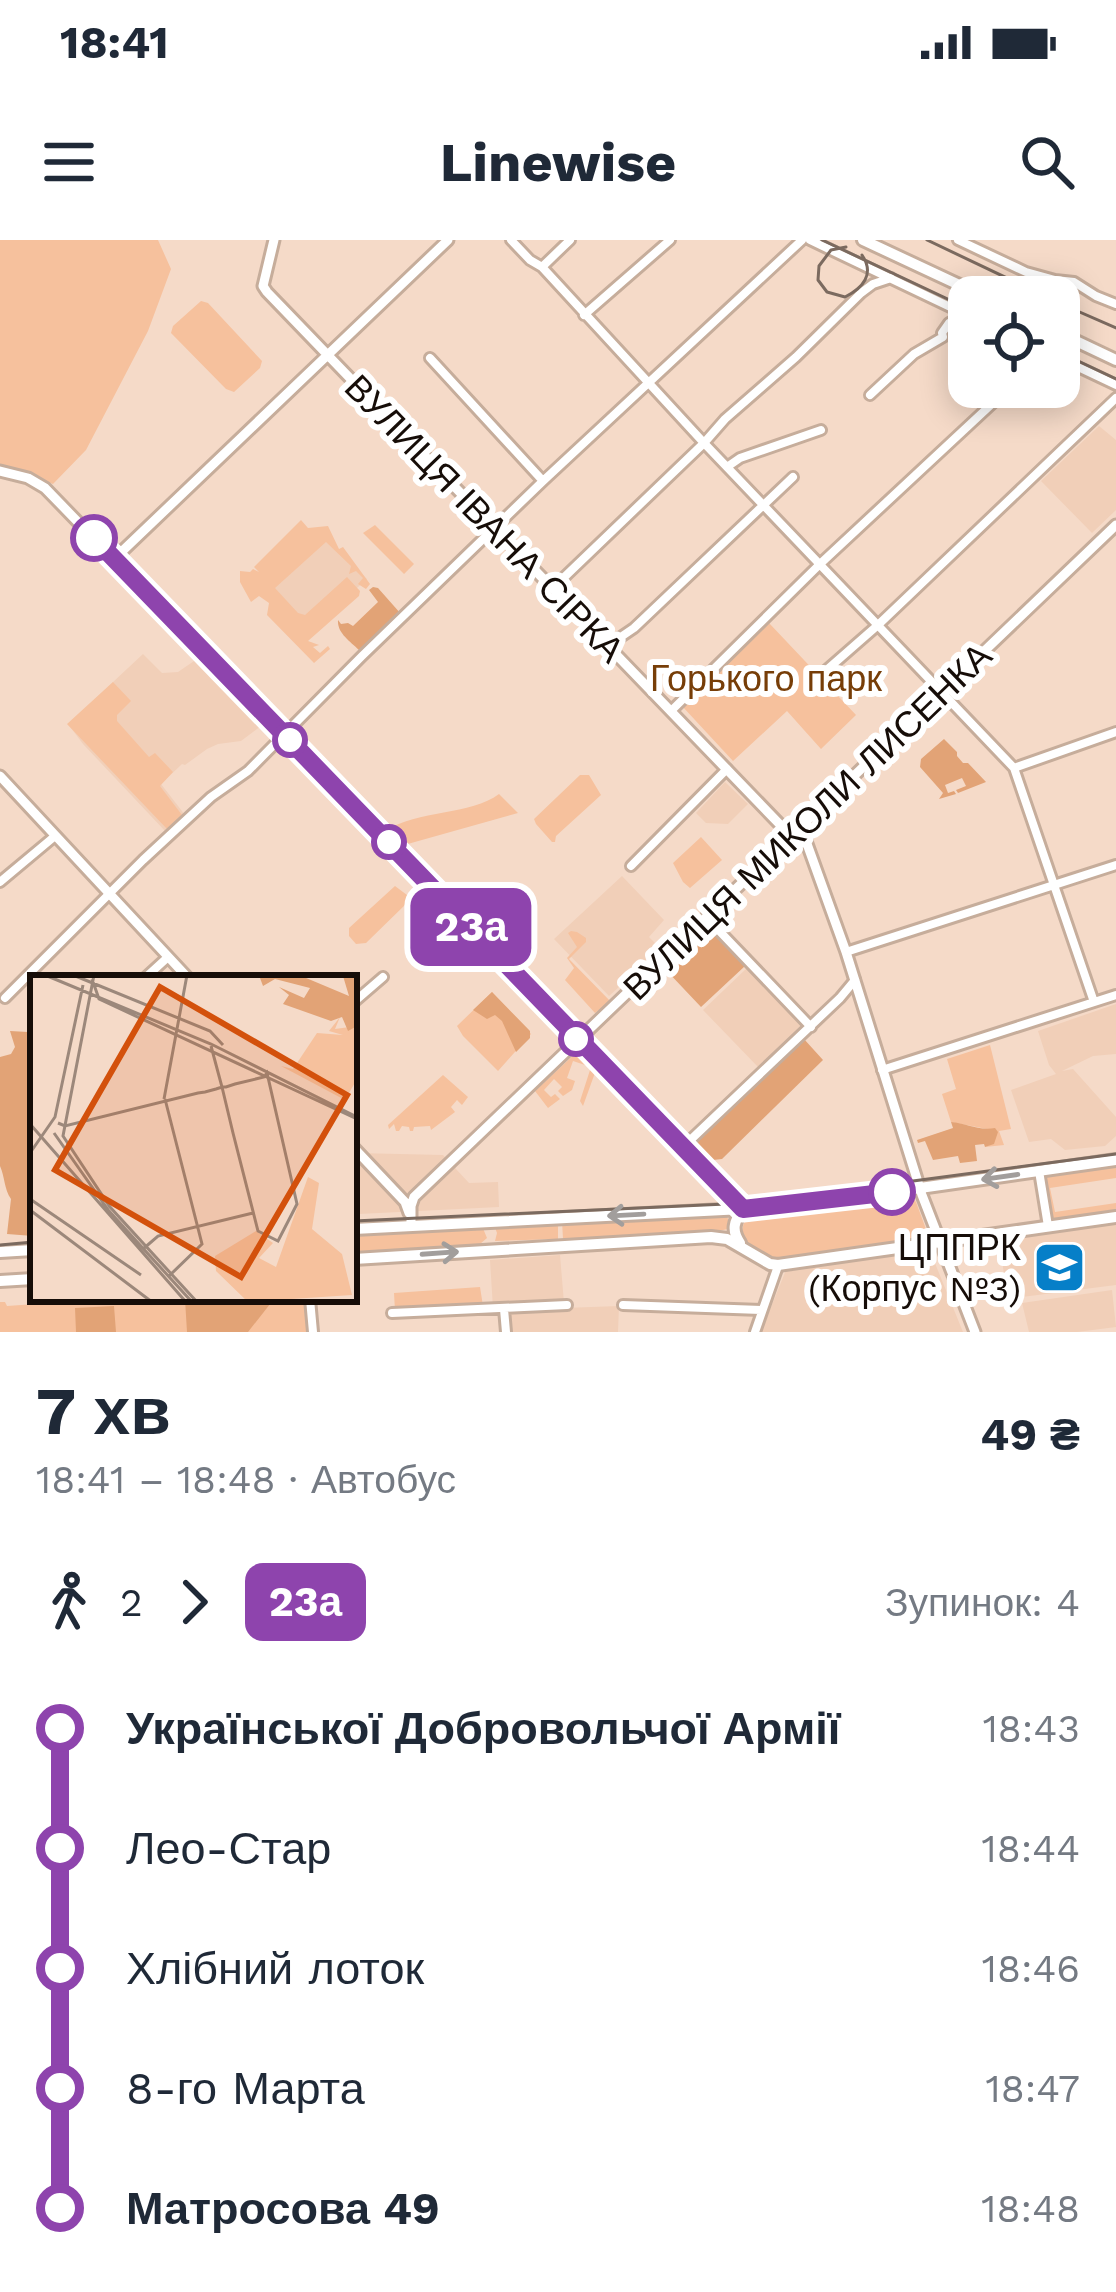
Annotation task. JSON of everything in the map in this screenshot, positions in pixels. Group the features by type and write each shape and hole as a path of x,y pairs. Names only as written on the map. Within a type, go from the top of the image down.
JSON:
{"main road":[{"path":"863,240 948,280"},
{"path":"1080,343 1116,360"},
{"path":"357,1229 743,1209 1116,1160"},
{"path":"743,1209 734,1233 746,1250"},
{"path":"357,1259 711,1237 727,1238 778,1265 1116,1217"},
{"path":"486,1220 492,1237 489,1250"},
{"path":"0,1252 30,1250"},
{"path":"0,1281 30,1279"}],"street":[{"name":"ВУЛИЦЯ ІВАНА СІРКА","path":"274,240 262,286 790,836"},
{"path":"114,559 448,240"},
{"path":"511,240 542,267 1014,768 1094,1002"},
{"path":"542,267 570,240"},
{"path":"584,314 670,240"},
{"path":"5,998 109,893 212,797 248,771 543,481 806,240 948,306"},
{"path":"958,240 1026,272 1074,282 1116,304"},
{"path":"554,587 724,419 861,293 891,278"},
{"path":"870,395 914,354 943,337 948,324"},
{"path":"430,358 543,481"},
{"path":"1080,368 1116,385"},
{"path":"822,674 1116,398"},
{"path":"671,710 987,408"},
{"path":"727,467 740,458 821,430"},
{"path":"0,471 28,478 51,494 743,1209"},
{"path":"609,645 634,628 793,477"},
{"name":"ВУЛИЦЯ МИКОЛИ ЛИСЕНКА","path":"414,1197 1116,525"},
{"path":"1014,768 1116,733"},
{"path":"631,866 727,769"},
{"path":"0,776 185,975"},
{"path":"807,820 806,842 921,1188 975,1332"},
{"path":"0,882 55,836"},
{"path":"790,836 806,842"},
{"path":"846,952 1116,865"},
{"path":"706,917 811,1027"},
{"path":"149,975 168,957"},
{"path":"357,999 383,977"},
{"path":"682,1148 855,980"},
{"path":"840,998 851,992 862,1001"},
{"path":"882,1070 1116,995"},
{"path":"357,1151 402,1198 411,1224"},
{"path":"1039,1171 1048,1226"},
{"path":"402,1198 414,1197 411,1224"},
{"path":"755,1332 778,1265"},
{"path":"310,1302 313,1332"},
{"path":"392,1313 567,1305"},
{"path":"623,1305 761,1310"},
{"path":"504,1309 506,1332"}],"shaded area":[{"path":"1099,426 1116,440 1116,510 1092,533 1041,481"},
{"path":"316,530 367,579 306,634 259,583"},
{"path":"373,587 401,614 359,650 342,633 338,620 353,626 378,602 369,590"},
{"path":"143,654 162,673 178,672 197,659 261,726 241,741 207,749 161,784 185,815 166,832 68,724"},
{"path":"944,739 986,782 958,793 966,786 962,778 945,785 948,793 956,794 939,799 943,793 920,767 921,759"},
{"path":"725,782 748,804 728,824 706,823 696,813"},
{"path":"622,876 664,920 649,937 661,949 609,996 554,939"},
{"path":"709,929 745,966 701,1007 666,970"},
{"path":"747,968 803,1027 759,1068 703,1010"},
{"path":"492,992 530,1031 530,1038 516,1052 502,1021 473,1010"},
{"path":"1116,1004 1116,1054 1093,1056 1062,1071 1073,1069 1116,1117 1116,1136 1105,1146 1065,1150 1051,1139 1029,1142 1011,1090 1056,1074 1038,1031"},
{"path":"10,1031 28,1032 30,1236 7,1234 11,1199 0,1166 0,1057 11,1054 15,1047"},
{"path":"804,1039 823,1060 722,1159 704,1161 690,1146"},
{"path":"951,1122 995,1128 994,1144 975,1145 977,1161 960,1163 958,1156 933,1160 925,1141 917,1140 953,1128"},
{"path":"357,1153 443,1155 469,1183 498,1182 499,1207 359,1214"},
{"name":"ЦППРК (Корпус №3)","path":"1116,1223 1116,1285 1007,1299 995,1238"},
{"path":"930,1251 963,1332 761,1332 786,1270"},
{"path":"560,1255 564,1303 493,1308 490,1260"},
{"path":"1112,1290 1116,1327 1029,1332 1022,1303"},
{"path":"185,1302 272,1302 248,1332 187,1332"},
{"path":"114,1306 116,1332 76,1332 75,1308"},
{"path":"619,1306 618,1332 508,1332 507,1310"}],"green space":[{"path":"0,240 158,240 171,269 148,331 86,450 53,484 0,466"},
{"path":"201,301 262,361 234,392 171,333"},
{"path":"301,520 308,528 328,526 339,549 343,547 370,584 366,589 358,584 363,578 356,571 349,574 351,566 326,542 275,588 305,615 347,577 360,591 308,641 319,645 313,647 320,653 330,649 314,663 267,615 269,603 259,596 251,602 240,582 240,571 259,572 254,567"},
{"path":"375,525 414,564 404,574 363,533"},
{"name":"Горького парк","path":"769,623 856,715 821,749 787,711 733,761 682,706"},
{"path":"113,682 131,701 117,721 149,757 155,753 173,772 160,786 182,815 167,829 67,724"},
{"path":"580,775 589,775 601,795 552,842 534,819"},
{"path":"499,794 518,813 397,847 385,831 413,819 474,806"},
{"path":"701,837 722,860 690,888 673,863"},
{"path":"395,886 407,895 407,903 366,943 356,944 349,928"},
{"path":"571,931 586,942 569,959 612,1003 597,1014 600,1009 595,1013 565,980 574,968 567,958 577,947"},
{"path":"492,992 531,1034 498,1071 457,1026"},
{"path":"990,1045 1011,1129 999,1131 1004,1145 985,1147 994,1143 987,1129 951,1122 942,1094 956,1089 947,1059"},
{"path":"577,1052 596,1070 583,1106 580,1101 591,1067 573,1061 567,1078 575,1081 572,1090 563,1096 554,1079 544,1090 560,1099 548,1108 535,1091"},
{"path":"443,1075 468,1097 462,1105 457,1100 451,1107 455,1112 431,1130 430,1126 410,1131 402,1126 396,1131 394,1124 389,1129 388,1125"},
{"path":"1116,1167 1116,1178 1050,1188 1055,1212 1116,1203 1116,1216 1050,1222 1043,1177"},
{"path":"909,1194 930,1240 782,1260 764,1256 744,1240 749,1215"},
{"path":"725,1214 730,1222 723,1230 563,1239 562,1221"},
{"path":"558,1220 558,1239 495,1241 494,1225"},
{"path":"482,1226 487,1238 480,1244 357,1252 357,1232"},
{"path":"480,1287 483,1306 395,1311 394,1293"},
{"path":"0,1302 7,1306 308,1302 310,1332 0,1332"}],"tram line":[{"path":"822,240 948,299"},
{"path":"846,247 831,250 819,266 818,280 827,292 845,297 862,285 867,274 862,255"},
{"path":"1080,362 1116,379"},
{"path":"357,1221 748,1203 1116,1154"},
{"path":"0,1245 30,1242"}],"railway":[{"path":"927,240 1003,276"},
{"path":"1080,312 1116,328"}],"bus line":[{"name":"23а","path":"94,538 743,1209 892,1192"}],"place":[{"name":"ЦППРК (Корпус №3)","path":"1060,1268"}]}
